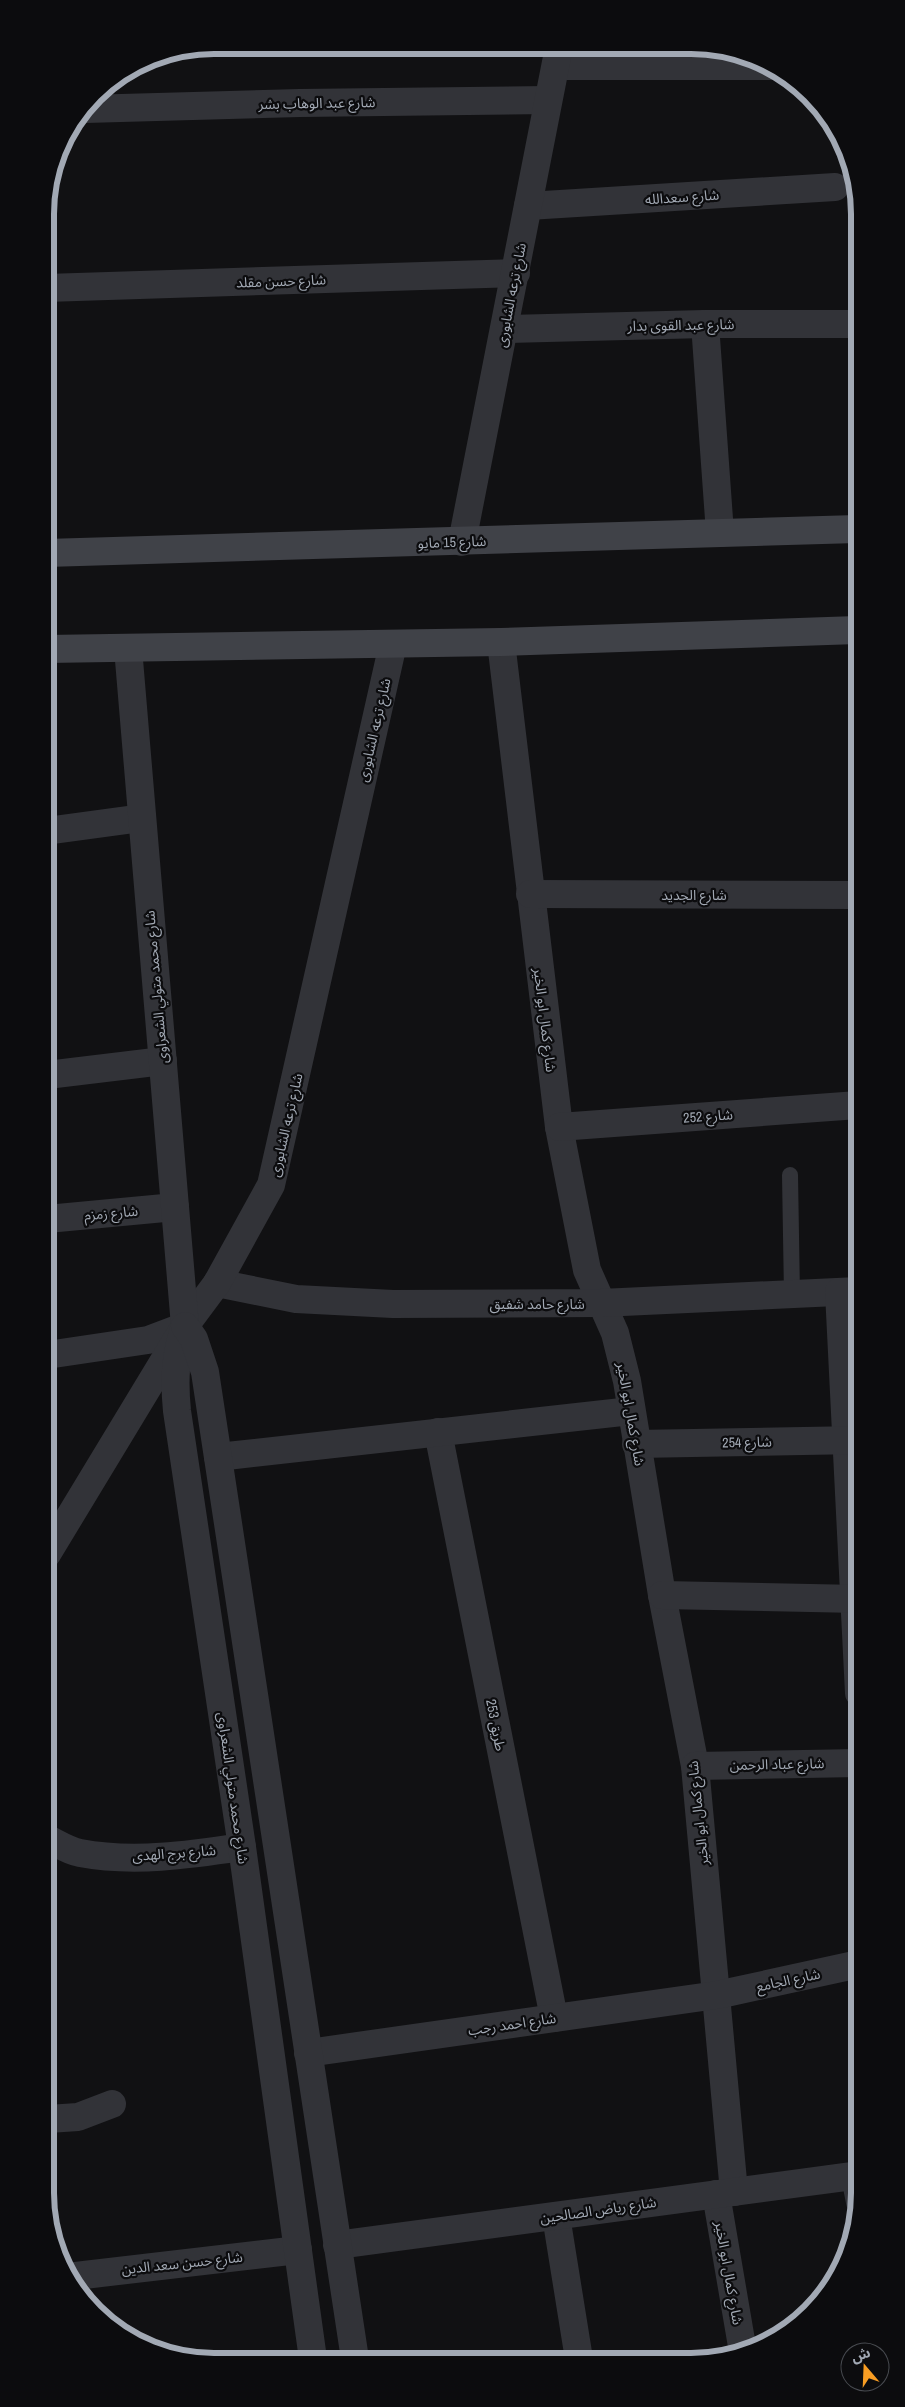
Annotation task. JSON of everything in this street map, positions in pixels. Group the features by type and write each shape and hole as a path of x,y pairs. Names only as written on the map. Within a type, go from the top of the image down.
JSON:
{"main road":[{"name":"شارع 15 مايو","path":"54,552 462,542 851,529"},
{"path":"54,649 501,642 851,630"}],"street":[{"path":"558,56 751,65"},
{"name":"شارع ترعه الشابورى","path":"462,542 558,56"},
{"name":"شارع عبد الوهاب بشر","path":"92,109 290,103 548,100"},
{"name":"شارع سعدالله","path":"528,206 835,187"},
{"name":"شارع حسن مقلد","path":"54,288 516,274"},
{"path":"704,324 720,533"},
{"name":"شارع عبد القوى بدار","path":"505,329 704,324 851,324"},
{"name":"شارع كمال ابو الخير","path":"501,642 559,1127 587,1270 615,1333 627,1381 662,1595 694,1766 717,1995 725,2193 742,2345"},
{"name":"شارع ترعه الشابورى","path":"54,1542 185,1326 217,1283 272,1186 394,644"},
{"name":"شارع محمد متولي الشعراوى","path":"128,648 185,1326 176,1358 174,1384 242,1847 312,2348"},
{"path":"54,830 142,818"},
{"name":"شارع الجديد","path":"530,894 851,895"},
{"path":"54,1074 163,1061"},
{"name":"شارع 252","path":"559,1127 851,1106"},
{"name":"شارع زمزم","path":"54,1218 175,1207"},
{"name":"شارع حامد شفيق","path":"217,1283 296,1299 394,1304 601,1303 849,1292"},
{"path":"849,1292 851,1391"},
{"path":"54,1354 148,1340 185,1326"},
{"name":"شارع محمد متولي الشعراوى","path":"185,1326 194,1339 205,1372 354,2353"},
{"path":"218,1457 631,1411"},
{"name":"طريق 253","path":"438,1432 554,2018"},
{"name":"شارع 254","path":"636,1444 851,1440"},
{"path":"662,1595 851,1600"},
{"name":"شارع عباد الرحمن","path":"694,1766 851,1763"},
{"name":"شارع برج الهدى","path":"54,1842 79,1853 139,1858 198,1854 242,1847"},
{"name":"شارع الجامع","path":"717,1995 851,1966"},
{"name":"شارع احمد رجب","path":"308,2053 717,1995"},
{"path":"54,2119 78,2117 112,2104"},
{"name":"شارع رياض الصالحين","path":"337,2245 725,2193 851,2184"},
{"path":"556,2216 578,2353"},
{"name":"شارع حسن سعد الدين","path":"77,2276 298,2250"},
{"path":"312,2348 351,2332"}],"lane":[{"path":"790,1174 792,1295"}]}
